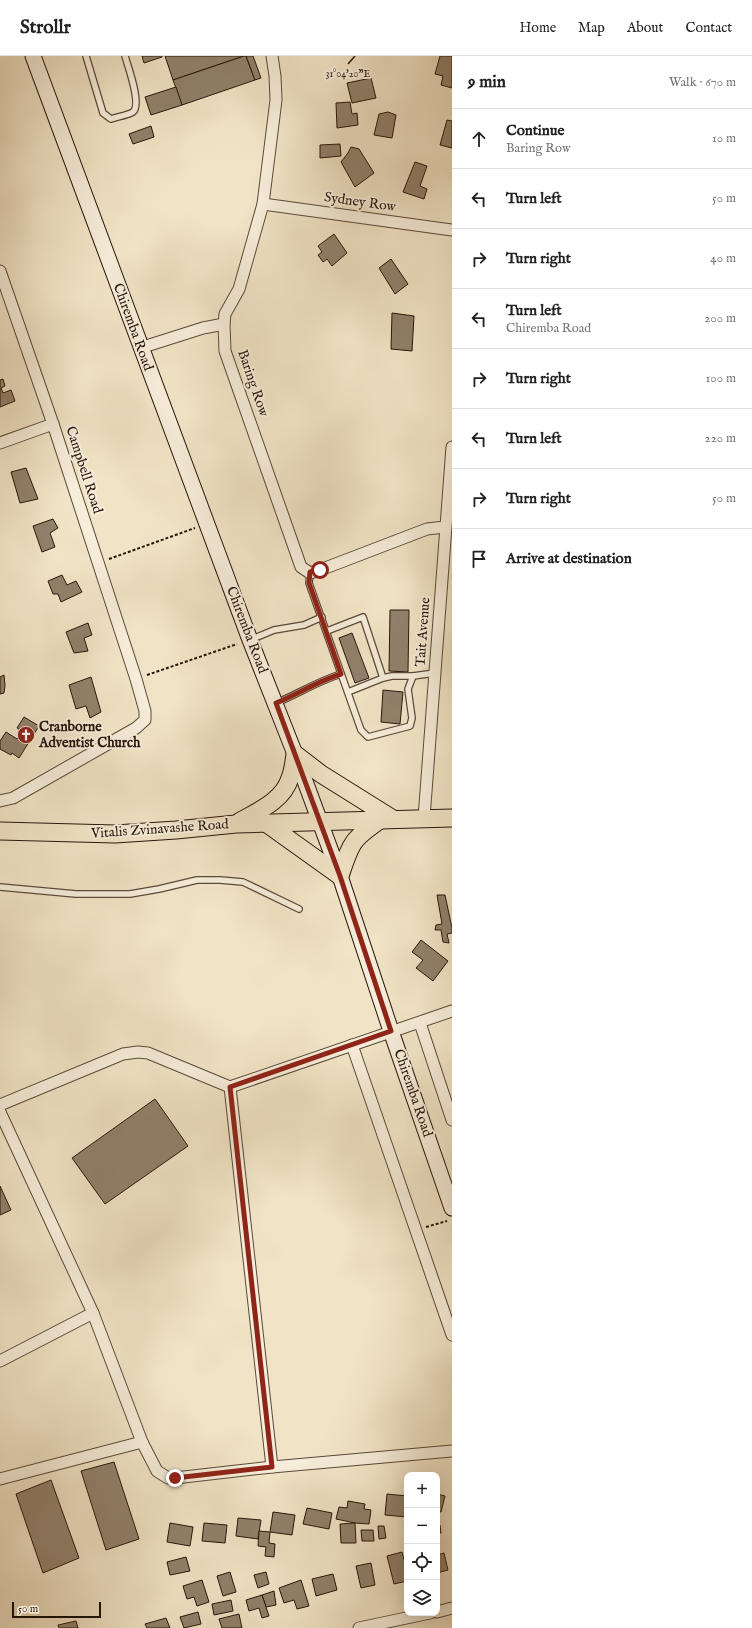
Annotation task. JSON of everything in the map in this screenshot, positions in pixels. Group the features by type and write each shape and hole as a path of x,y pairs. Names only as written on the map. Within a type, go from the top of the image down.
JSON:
{"main road":[{"name":"Chiremba Road","path":"33,56 206,524 250,640 296,754 340,876 391,1031 452,1208"},
{"path":"236,824 273,803 283,792 290,779 296,754 321,774 386,820 360,834 353,841 348,851 340,876 266,823"},
{"name":"Vitalis Zvinavashe Road","path":"0,831 115,834 236,824 452,818"}],"street":[{"name":"Baring Row","path":"272,56 276,100 263,204 239,289 226,314 224,324 225,351 301,567 310,572"},
{"name":"Sydney Row","path":"263,204 452,230"},
{"name":"Campbell Road","path":"0,271 53,424 145,711 145,720 136,728 13,798 0,801"},
{"path":"140,348 203,328 224,324"},
{"path":"0,442 53,424"},
{"name":"Tait Avenue","path":"424,818 452,447"},
{"path":"310,572 320,570 427,529 445,527"},
{"path":"0,1105 123,1054 138,1052 148,1053 230,1087 452,1011"},
{"name":"Chiremba Road","path":"420,1023 452,1120"},
{"path":"352,1045 452,1335"},
{"path":"230,1087 272,1467"},
{"path":"0,1112 93,1313 142,1442 156,1471 168,1478 452,1451"},
{"path":"0,1361 93,1313"},
{"path":"0,1479 142,1442"},
{"path":"440,1611 452,1608"},
{"path":"366,1627 416,1616"}],"lane":[{"path":"86,56 104,113 111,119 132,112 136,107 136,95 125,56"},
{"path":"310,572 309,583 341,674 361,730 368,736 410,726 412,718 408,689 413,676"},
{"path":"250,640 274,630 304,625 322,617"},
{"path":"327,631 363,617 383,678"},
{"path":"348,692 392,676 413,676 435,673"},
{"path":"276,703 323,680 341,674"},
{"path":"0,887 76,894 130,894 160,889 197,880 220,880 243,882 299,909"}],"path":[{"path":"98,562 206,524"},
{"path":"136,679 250,640"},
{"path":"416,1230 452,1219"}],"building":[{"path":"142,56 162,56 162,57 144,63"},
{"path":"165,56 244,56 173,80"},
{"path":"246,56 255,80 182,105 173,80"},
{"path":"246,56 253,56 261,78 255,80"},
{"path":"440,56 452,56 452,88 441,85 443,76 435,74"},
{"path":"371,78 376,98 352,103 347,83"},
{"path":"176,87 182,105 151,115 145,97"},
{"path":"350,102 352,114 357,113 358,125 337,128 336,103"},
{"path":"388,112 396,115 392,138 374,135 379,114"},
{"path":"447,120 452,121 452,148 440,145"},
{"path":"151,126 154,137 133,144 129,134"},
{"path":"340,144 341,156 320,158 320,145"},
{"path":"351,147 359,149 374,173 355,187 341,162"},
{"path":"415,162 427,166 420,186 427,189 424,199 403,192"},
{"path":"334,234 347,253 332,266 327,259 323,262 318,255 322,252 318,246"},
{"path":"391,259 408,284 395,294 379,268"},
{"path":"392,313 414,316 412,351 391,349"},
{"path":"3,379 5,386 1,388 3,393 11,390 15,401 0,407 0,380"},
{"path":"26,468 38,499 20,503 11,472"},
{"path":"53,519 58,528 50,533 55,547 42,552 33,526"},
{"path":"62,575 67,585 76,581 82,592 61,602 58,594 53,594 48,581"},
{"path":"390,610 409,610 408,672 389,671"},
{"path":"88,623 92,635 84,638 88,651 74,653 66,632"},
{"path":"352,633 369,678 355,683 339,638"},
{"path":"4,675 4,693 0,694 0,677"},
{"path":"91,677 101,712 90,718 86,706 76,709 69,685"},
{"path":"383,690 403,692 400,724 381,722"},
{"name":"Cranborne Adventist Church","path":"24,717 39,726 19,758 12,753 11,755 0,749 0,741 6,732 17,739 22,731 17,728"},
{"path":"437,895 445,895 452,928 452,933 447,934 449,943 443,942 441,930 435,930 436,925 442,924"},
{"path":"421,940 448,961 433,981 416,968 423,960 412,952"},
{"path":"155,1099 188,1146 105,1204 72,1158"},
{"path":"0,1186 11,1210 0,1215"},
{"path":"114,1462 139,1539 106,1550 81,1471"},
{"path":"51,1480 79,1558 43,1573 16,1494"},
{"path":"387,1494 404,1496 404,1517 385,1515"},
{"path":"440,1495 445,1496 440,1512"},
{"path":"348,1501 365,1504 364,1509 371,1510 369,1524 336,1519 339,1507 347,1508"},
{"path":"307,1508 332,1513 329,1529 303,1524"},
{"path":"273,1512 295,1515 292,1535 270,1532"},
{"path":"238,1518 261,1520 258,1539 236,1536"},
{"path":"170,1523 193,1527 190,1546 167,1542"},
{"path":"204,1523 227,1525 225,1543 202,1541"},
{"path":"355,1523 356,1543 341,1543 340,1524"},
{"path":"378,1526 384,1526 386,1538 379,1539"},
{"path":"361,1530 373,1530 374,1541 362,1541"},
{"path":"259,1531 270,1532 269,1543 275,1544 274,1557 265,1556 266,1547 258,1546"},
{"path":"402,1552 404,1560 404,1582 394,1584 387,1556"},
{"path":"444,1553 448,1570 440,1572 440,1554"},
{"path":"186,1557 190,1571 170,1575 167,1562"},
{"path":"371,1563 375,1585 361,1588 356,1566"},
{"path":"230,1572 236,1592 223,1596 217,1576"},
{"path":"266,1572 269,1584 258,1588 254,1575"},
{"path":"333,1574 337,1590 316,1596 312,1579"},
{"path":"202,1580 209,1602 197,1606 194,1597 187,1599 183,1586"},
{"path":"301,1580 309,1606 297,1609 294,1600 284,1603 279,1588"},
{"path":"274,1591 276,1605 266,1607 262,1595"},
{"path":"262,1595 269,1616 262,1618 259,1608 249,1611 246,1600"},
{"path":"231,1600 233,1611 214,1615 212,1604"},
{"path":"198,1612 201,1624 184,1628 180,1617"},
{"path":"239,1614 242,1628 222,1628 219,1619"},
{"path":"166,1618 170,1628 147,1628 145,1624"},
{"path":"76,1621 78,1628 59,1628 58,1625"}],"place":[{"name":"Cranborne Adventist Church","path":"26,735"}],"route":[{"path":"175,1478 272,1467 230,1087 391,1031 340,876 276,703 323,680 341,674 309,583 310,572 320,570"}]}
